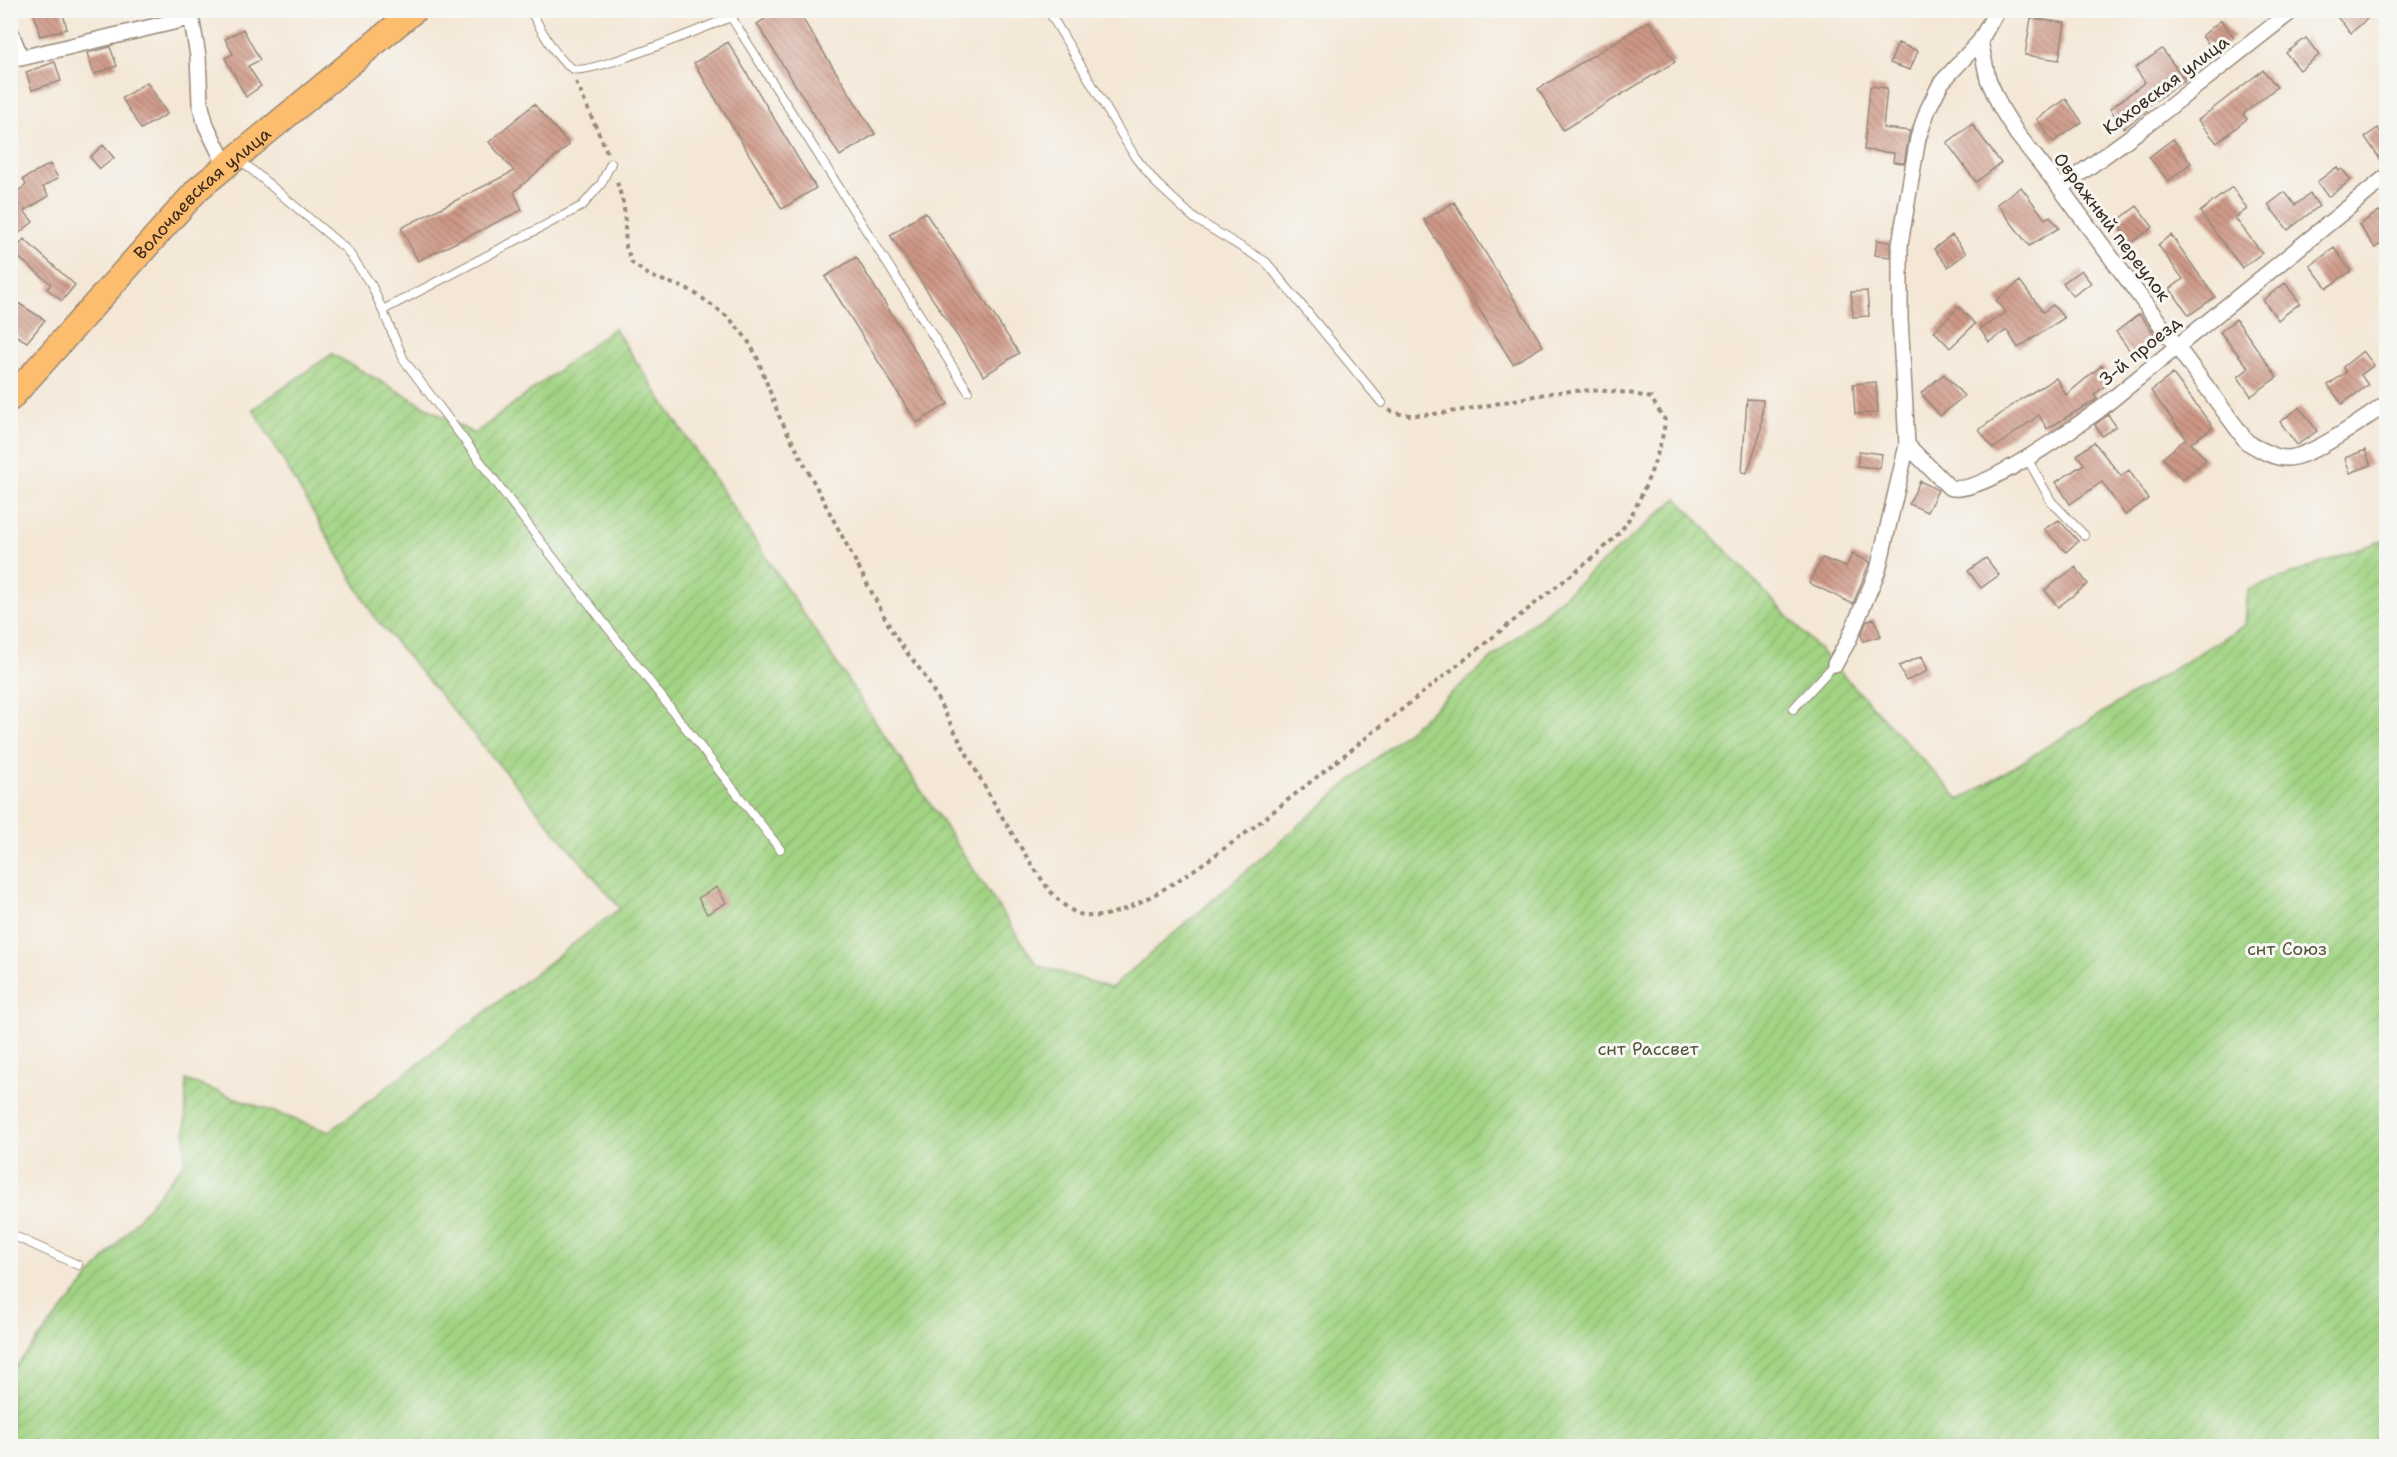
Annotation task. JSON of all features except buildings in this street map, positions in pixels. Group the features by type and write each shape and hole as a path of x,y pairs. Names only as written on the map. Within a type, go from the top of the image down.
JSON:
{"main road":[{"name":"Волочаевская улица","path":"10,399 188,200 231,160 415,10"}],"street":[{"path":"1835,664 1848,641 1878,570 1907,445 1899,269 1906,200 1918,138 1928,109 1941,83 1980,41 1997,10"},
{"name":"Каховская улица","path":"2060,188 2148,124 2293,10"},
{"path":"10,31 21,58 190,14 198,56 200,103 206,125 231,160"},
{"name":"Овражный переулок","path":"1980,41 1988,79 2001,108 2017,134 2060,188 2247,442 2261,451 2284,458 2304,454 2340,435 2386,404"},
{"name":"3-й проезд","path":"1907,445 1942,482 1956,490 1978,486 2026,458 2099,410 2386,177"}],"lane":[{"path":"530,10 565,64 581,70 664,43 731,17 743,10"},
{"path":"1048,10 1146,171 1195,219 1266,262 1382,403"},
{"path":"731,17 968,391"},
{"path":"231,160 347,250 372,286 404,360 538,538 780,849"},
{"path":"382,310 569,214 592,197 611,163"},
{"path":"2026,458 2051,501 2084,535"},
{"path":"1793,709 1835,664"},
{"path":"10,1234 78,1265"}],"path":[{"path":"565,64 595,121 611,163 624,206 626,247 632,263 650,276 695,293 729,318 747,339 757,357 779,416 893,633 909,659 929,682 991,801 1024,856 1058,900 1086,916 1100,916 1134,905 1192,870 1250,830 1595,556 1624,528 1665,429 1662,412 1651,398 1623,391 1558,392 1407,416 1397,415 1382,403"}],"green space":[{"name":"снт Рассвет","path":"614,328 1037,965 1111,988 1677,498 1960,800 2245,625 2248,590 2386,539 2386,1446 11,1446 11,1372 185,1162 186,1080 329,1132 620,908 375,618 253,409 332,354 474,434"}],"park label":[{"name":"снт Союз","path":"2287,949"}]}
